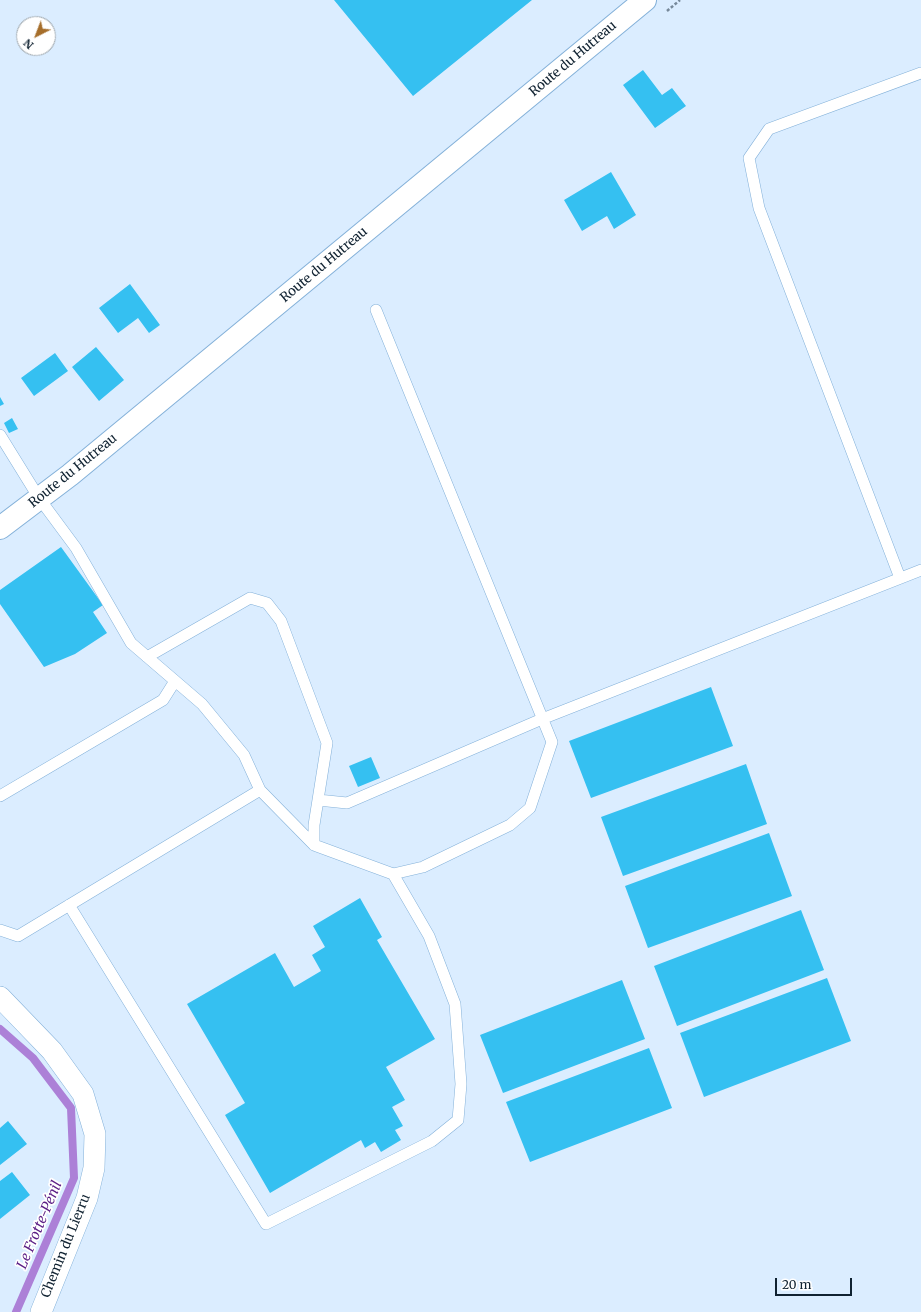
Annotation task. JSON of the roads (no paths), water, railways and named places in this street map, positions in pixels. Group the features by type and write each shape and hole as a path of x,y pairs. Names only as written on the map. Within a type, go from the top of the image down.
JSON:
{"street":[{"name":"Route du Hutreau","path":"0,528 39,498 645,0"},
{"name":"Chemin du Lierru","path":"0,997 52,1051 83,1094 95,1134 94,1168 87,1198 42,1312"}],"lane":[{"path":"900,578 758,208 749,158 769,129 921,73"},
{"path":"0,436 39,498 76,548 131,643 202,704 244,755 260,790 314,845 393,874 423,867 510,826 530,808 552,742 376,310"},
{"path":"318,800 347,803 542,719 921,570"},
{"path":"147,657 250,598 267,603 281,622 328,744 314,825 314,845"},
{"path":"0,796 162,700 175,681"},
{"path":"0,930 18,936 260,790"},
{"path":"69,905 266,1224 432,1141 458,1120 461,1084 455,1004 429,936 393,874"}],"waterway":[{"name":"Le Frotte-Pénil","path":"0,1029 33,1058 71,1108 74,1178 16,1312"}]}
